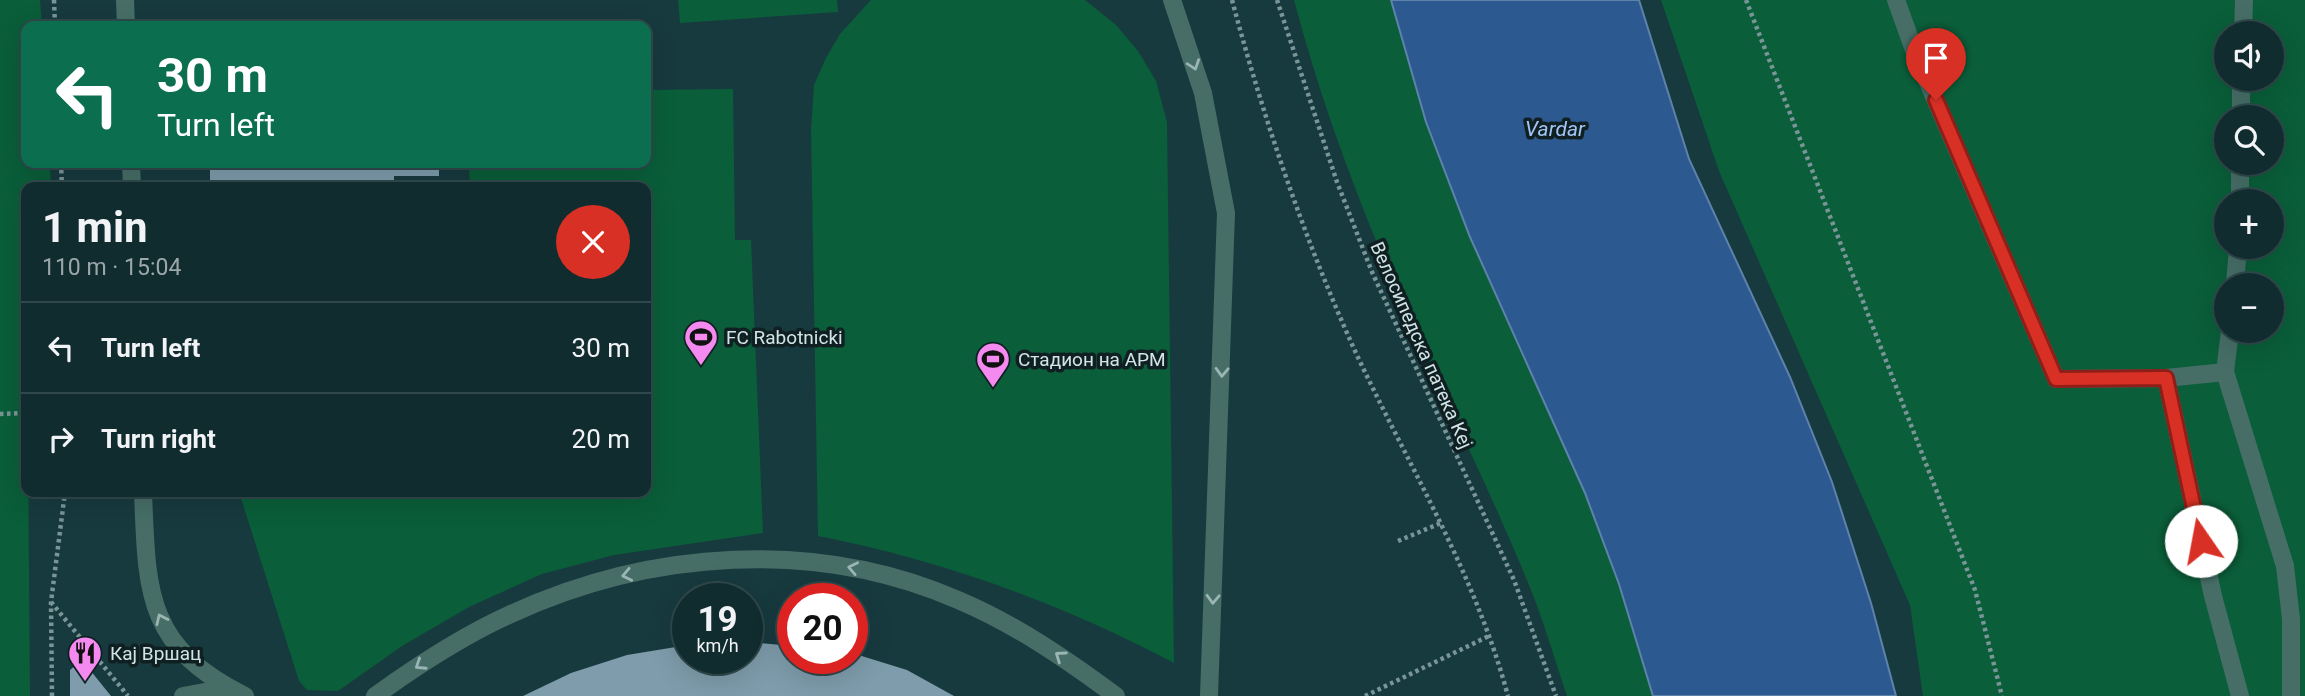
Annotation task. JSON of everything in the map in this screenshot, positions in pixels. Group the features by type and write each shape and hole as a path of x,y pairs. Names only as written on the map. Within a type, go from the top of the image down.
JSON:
{"lane":[{"path":"125,0 126,21"},
{"path":"1172,0 1203,93 1226,213 1209,696"},
{"path":"1896,0 1914,50 2056,379 2166,378 2225,372"},
{"path":"2243,21 2244,0"},
{"path":"2229,343 2225,372 2285,566 2291,619 2291,696"},
{"path":"2166,378 2213,596 2240,696"},
{"path":"144,497 146,571 163,624 191,663 243,696"},
{"path":"375,696 463,638 511,614 561,594 646,571 736,558 827,563 935,591 1024,633 1116,696"},
{"path":"183,696 210,691 243,696"}],"path":[{"path":"54,0 55,21"},
{"path":"1232,0 1258,93 1325,284 1441,523 1489,636 1508,696"},
{"name":"Велосипедска патека Кеј","path":"1277,0 1336,182 1372,272 1514,580 1556,696"},
{"path":"1746,0 1975,590 2002,696"},
{"path":"0,414 21,413"},
{"path":"52,696 51,602 64,497"},
{"path":"1398,541 1441,523"},
{"path":"51,602 128,696"},
{"path":"1364,696 1489,636"}],"green space":[{"path":"0,0 40,0 42,21 21,21 21,168 50,168 51,182 21,182 21,497 28,497 30,696 0,696"},
{"path":"678,0 837,0 838,12 680,23"},
{"name":"Стадион на АРМ","path":"871,0 1085,0 1116,25 1138,51 1156,81 1167,122 1174,663 1089,622 1001,586 910,558 818,536 811,130 814,85 840,34"},
{"path":"1294,0 1391,0 1426,122 1470,237 1585,493 1619,584 1653,696 1567,696 1531,590 1367,219 1327,110"},
{"path":"1661,0 2305,0 2305,696 1923,696 1910,605 1719,171"},
{"name":"FC Rabotnicki","path":"733,89 735,240 751,240 763,533 614,555 542,574 469,607 402,646 338,691 307,690 299,681 241,497 651,497 651,182 470,182 469,168 651,168 651,90"}],"water":[{"name":"Vardar","path":"1391,0 1639,0 1689,159 1790,377 1832,482 1871,603 1896,696 1653,696 1619,584 1585,493 1470,237 1426,122"}],"building":[{"path":"210,168 439,168 439,176 394,176 394,182 210,182"},
{"path":"763,643 777,645 777,674 868,674 868,658 907,670 954,696 523,696 571,673 627,655 672,648 672,674 763,674"},
{"name":"Кај Вршац","path":"82,660 111,696 70,696 70,670"}],"place":[{"name":"FC Rabotnicki","path":"701,367"},
{"name":"Стадион на АРМ","path":"993,389"},
{"name":"Кај Вршац","path":"85,683"}],"route":[{"path":"1936,100 2056,379 2166,378 2201,541"}]}
